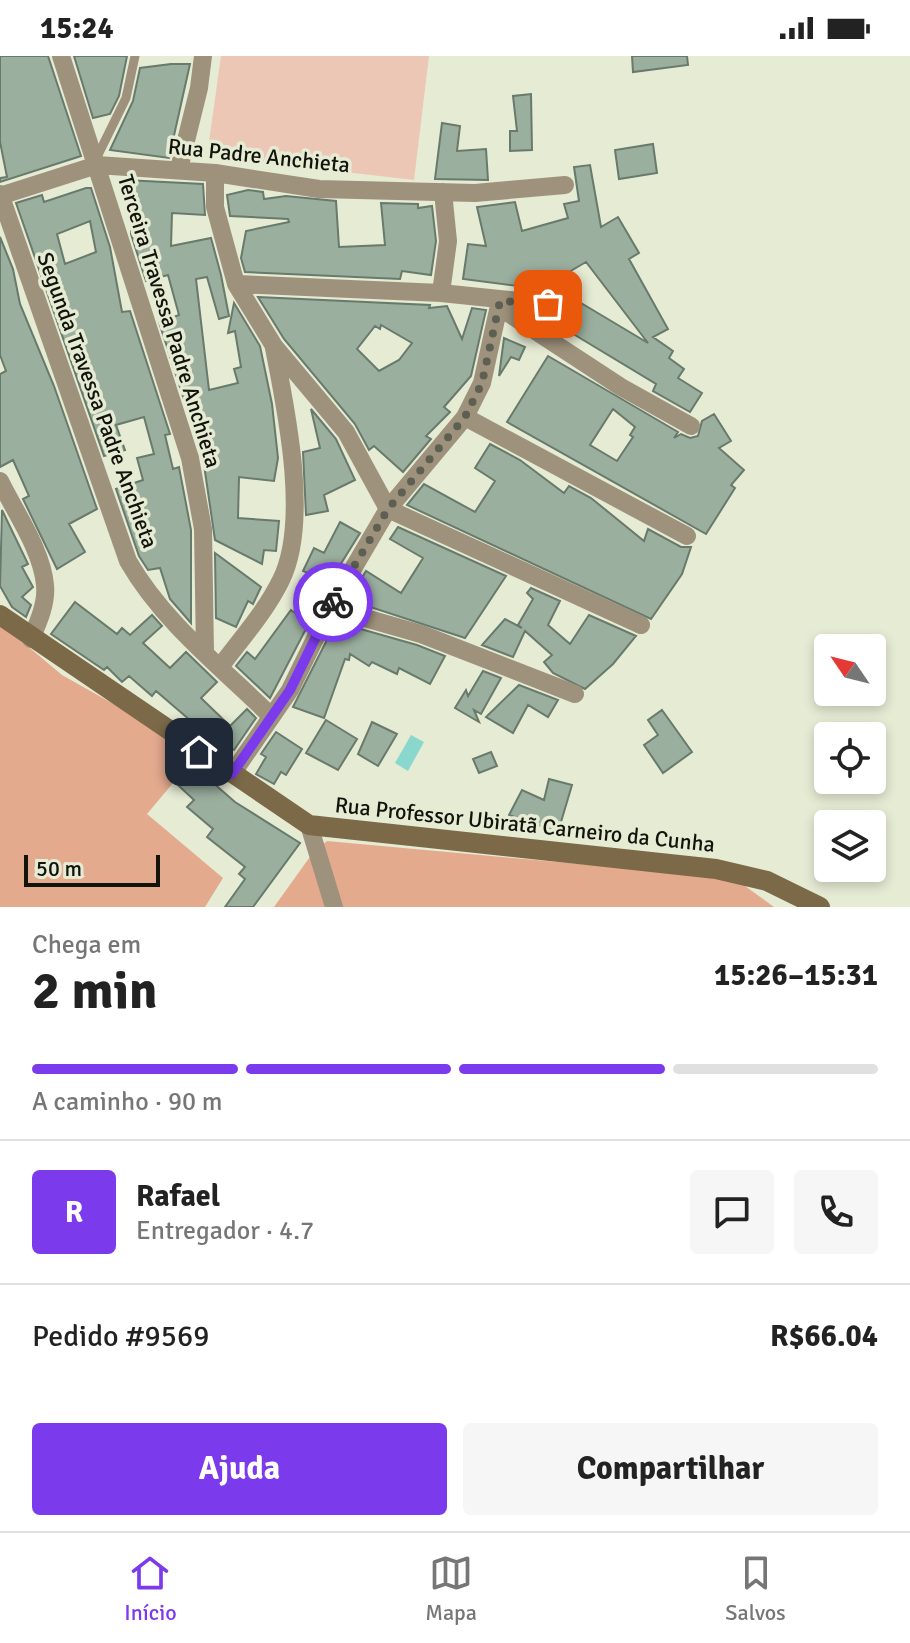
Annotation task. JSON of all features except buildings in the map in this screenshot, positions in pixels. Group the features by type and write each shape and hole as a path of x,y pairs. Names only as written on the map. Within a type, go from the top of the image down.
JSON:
{"street":[{"name":"Terceira Travessa Padre Anchieta","path":"61,56 190,458 203,529 205,653"},
{"path":"179,169 199,88 203,56"},
{"name":"Rua Padre Anchieta","path":"0,195 97,162 215,173 319,189 475,193 565,185"},
{"path":"215,173 215,207 236,284 274,346 346,432 388,509 641,625"},
{"path":"441,293 448,241 443,192"},
{"name":"Segunda Travessa Padre Anchieta","path":"0,195 128,561 143,588 271,716"},
{"path":"236,284 441,293 499,304 548,304"},
{"path":"232,774 290,690 330,608 388,509 465,417 482,383 499,304"},
{"path":"499,304 621,387 691,426"},
{"path":"220,667 282,578 291,540 294,499 289,423 274,346"},
{"path":"465,417 687,536"},
{"path":"0,481 30,542 45,585 43,610 31,639"},
{"path":"330,608 421,634 575,694"},
{"name":"Rua Professor Ubiratã Carneiro da Cunha","path":"0,615 31,639 309,825 716,869 767,881 820,907"},
{"path":"309,825 334,907"}],"lane":[{"path":"97,162 126,98 135,56"}],"shaded area":[{"path":"221,56 429,56 414,180 207,156"},
{"path":"0,623 62,675 199,752 147,814 223,878 205,907 0,907"},
{"path":"327,841 734,878 774,907 274,907 312,854"}],"water":[{"path":"411,735 424,742 408,771 395,763"}],"way so far":[{"path":"333,602 388,509 465,417 482,383 496,331 500,301 548,304"}],"route":[{"path":"199,752 232,774 290,690 333,602"}]}
